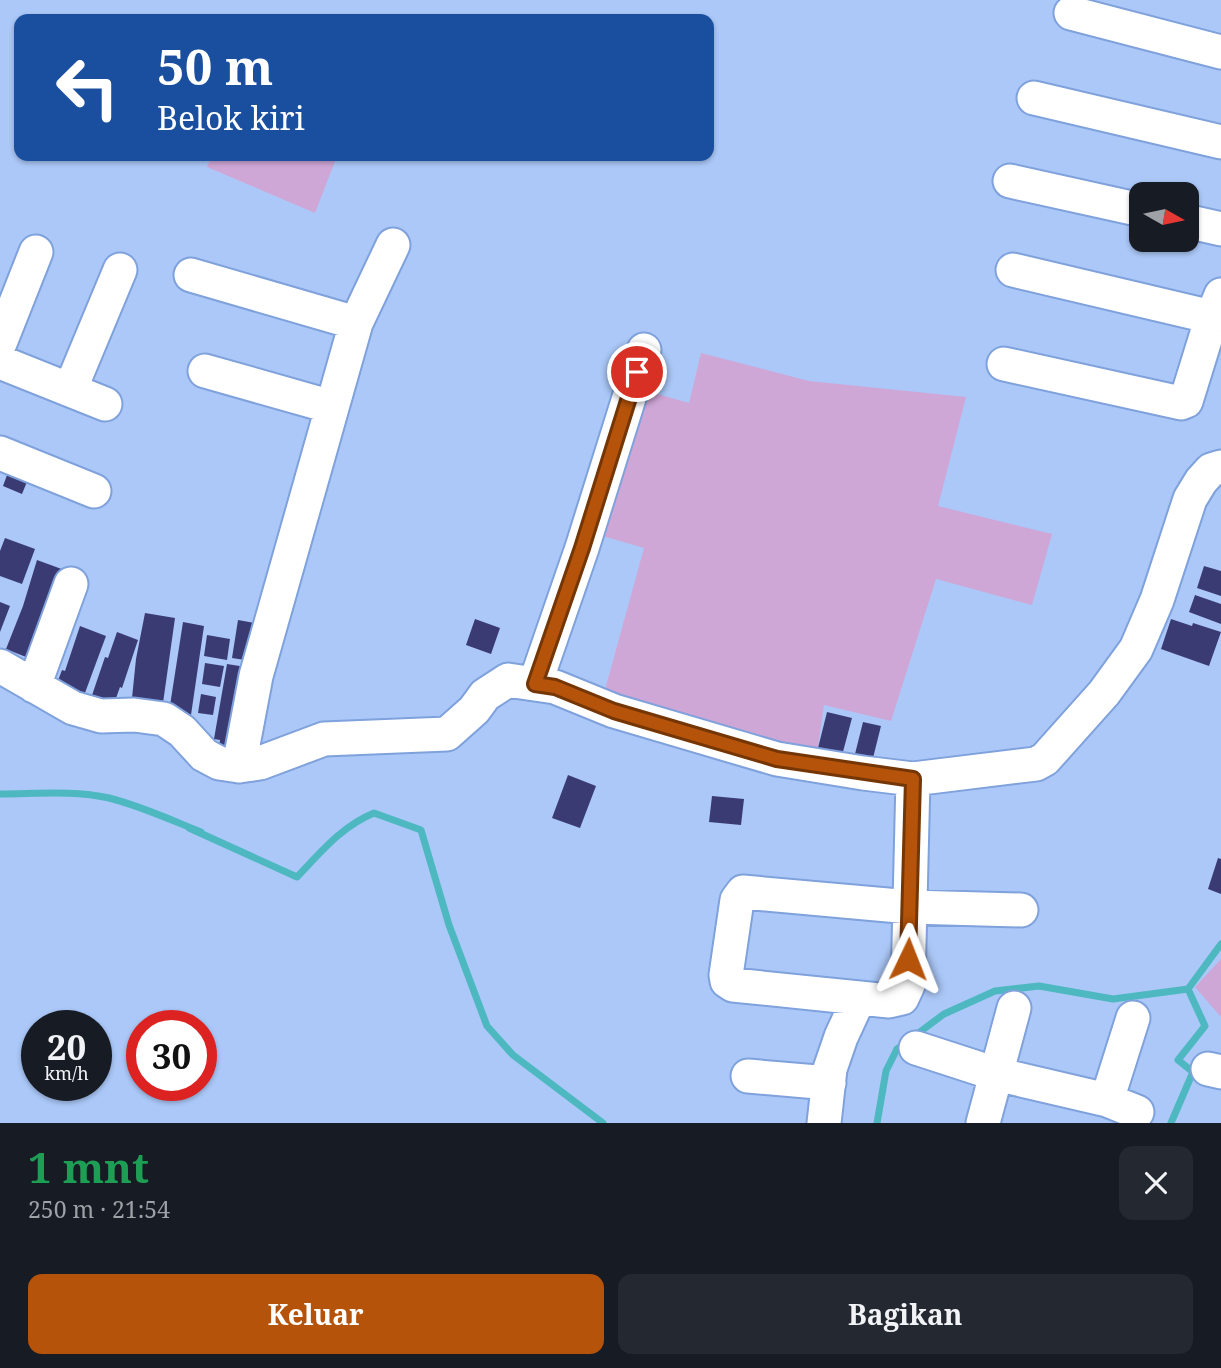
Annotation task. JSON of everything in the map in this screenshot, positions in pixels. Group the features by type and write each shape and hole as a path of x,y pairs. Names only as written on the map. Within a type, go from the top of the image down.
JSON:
{"street":[{"path":"1071,13 1221,52"},
{"path":"1034,98 1221,142"},
{"path":"1010,181 1129,207"},
{"path":"1199,224 1221,229"},
{"path":"239,766 256,676 356,323 393,245"},
{"path":"0,343 36,252"},
{"path":"70,390 120,270"},
{"path":"1004,364 1181,403 1186,401 1209,373 1216,306 1013,270"},
{"path":"191,275 356,323"},
{"path":"535,684 582,548 644,350"},
{"path":"0,362 106,404"},
{"path":"205,370 332,407"},
{"path":"0,453 94,491"},
{"path":"0,666 73,708 101,716 134,715 164,719 183,731 204,755 219,763 239,766 260,763 324,739 447,734 474,710 485,695 508,680 555,687 614,711 777,759 913,779 1027,766 1045,759 1104,693 1136,649 1157,600 1190,499 1211,470 1221,467"},
{"path":"34,686 71,584"},
{"path":"913,779 910,907 908,985 902,998 889,1001 733,985 727,981 739,895 743,892 910,907 1021,910"},
{"path":"824,1123 830,1069 859,998"},
{"path":"983,1123 1014,1008"},
{"path":"916,1048 996,1074 1122,1106 1133,1018"},
{"path":"748,1076 829,1083"}],"shaded area":[{"path":"210,161 335,161 315,213 207,167"},
{"path":"701,353 809,381 966,397 938,506 1052,534 1032,605 936,579 891,721 824,705 817,753 603,697 644,548 596,534 640,389 689,403"},
{"path":"1221,959 1221,1015 1220,1016 1195,987"}],"building":[{"path":"13,459 33,467 22,494 3,486"},
{"path":"5,538 35,549 22,584 0,576 0,551"},
{"path":"37,560 67,571 31,659 6,649"},
{"path":"1204,566 1221,571 1221,596 1197,588"},
{"path":"1195,595 1221,604 1221,624 1189,612"},
{"path":"0,602 10,606 0,632"},
{"path":"145,613 175,618 163,703 132,698"},
{"path":"475,619 500,628 491,654 466,645"},
{"path":"1171,619 1221,632 1209,666 1161,649"},
{"path":"238,620 261,624 258,662 232,658"},
{"path":"183,622 204,626 191,715 169,712"},
{"path":"80,626 106,636 82,701 54,691 62,670 65,671"},
{"path":"117,632 138,640 110,715 88,707 105,657 108,658"},
{"path":"207,635 230,639 227,660 204,656"},
{"path":"205,663 224,666 220,687 202,684"},
{"path":"227,664 252,668 237,758 218,755 220,740 214,739"},
{"path":"201,694 216,697 213,715 198,713"},
{"path":"827,712 852,718 840,763 816,756"},
{"path":"863,722 881,726 873,758 855,754"},
{"path":"568,775 596,786 580,828 552,818"},
{"path":"712,796 744,799 741,825 709,822"},
{"path":"1218,858 1221,859 1221,894 1208,889"}],"waterway":[{"path":"0,794 82,794 121,801 201,832 189,828 297,877 342,832 374,813 421,830 449,925 487,1026 513,1055 603,1123"},
{"path":"877,1123 886,1071 897,1049 944,1014 995,991 1039,986 1113,999 1188,989 1221,944"},
{"path":"1171,1123 1193,1072 1178,1060 1205,1026 1188,989"}],"route":[{"path":"637,372 582,548 535,684 555,687 614,711 777,759 913,779 908,959"}]}
